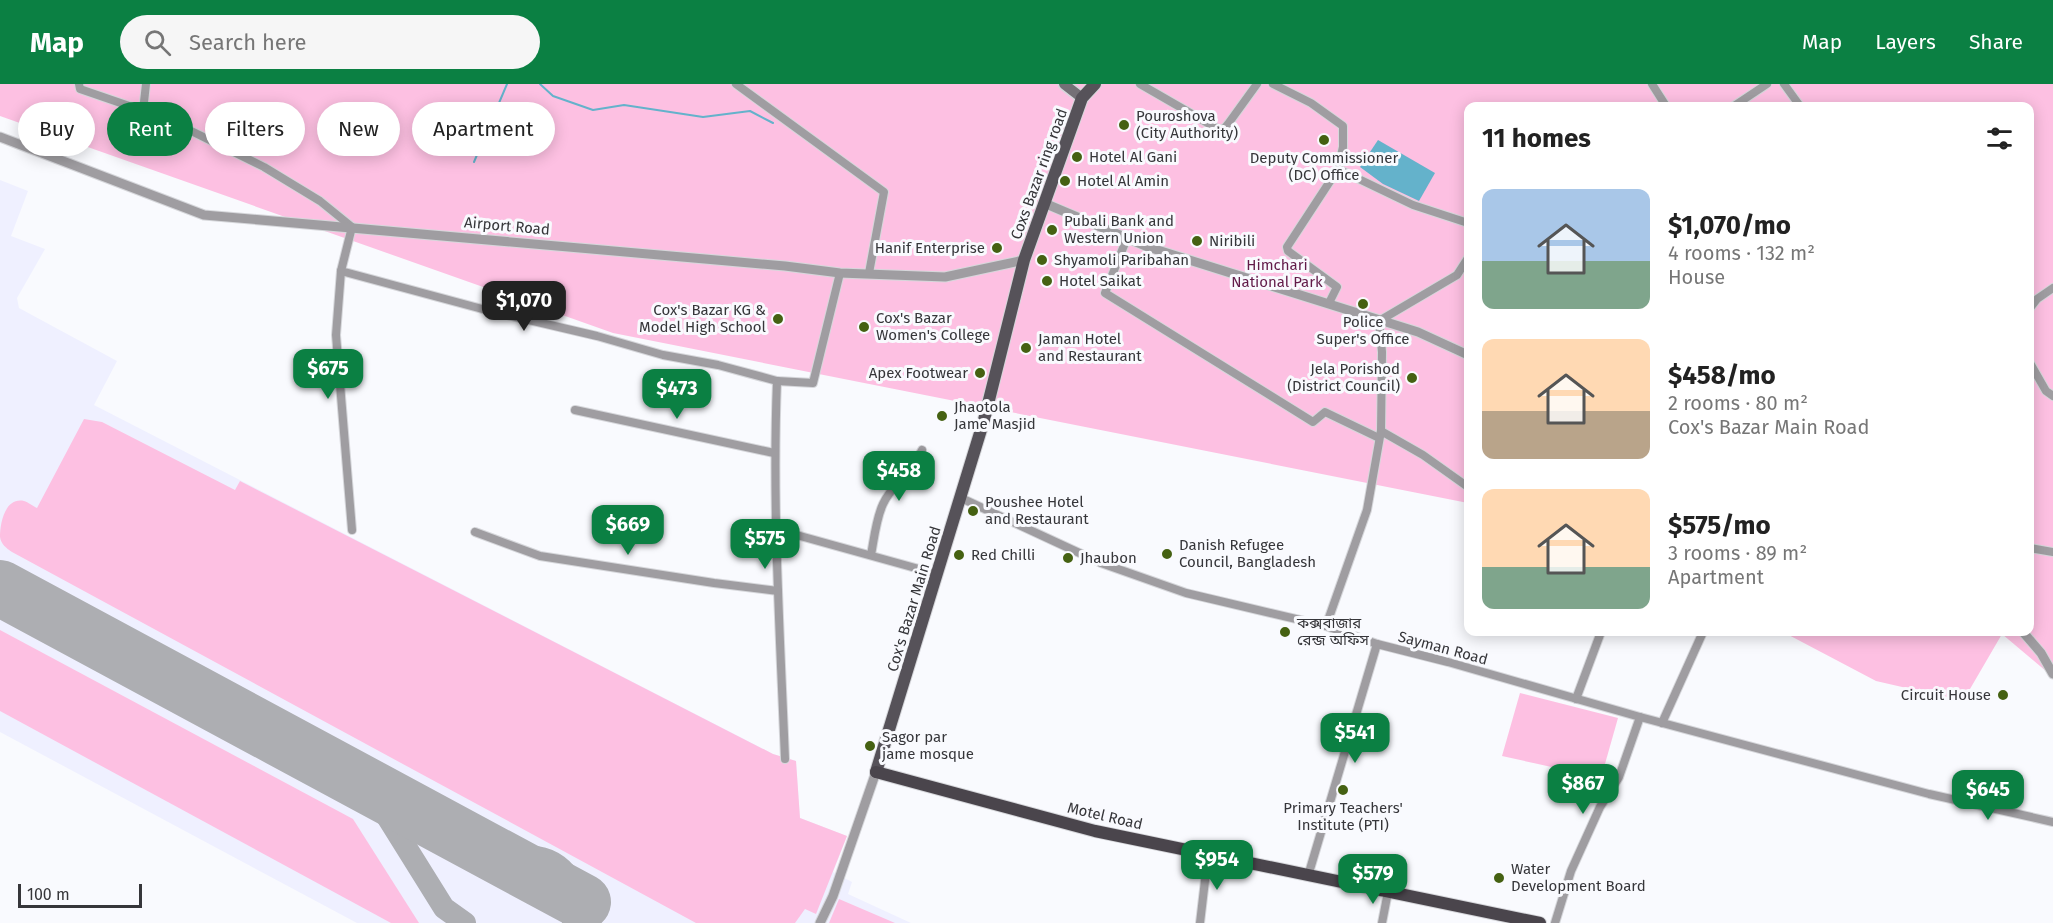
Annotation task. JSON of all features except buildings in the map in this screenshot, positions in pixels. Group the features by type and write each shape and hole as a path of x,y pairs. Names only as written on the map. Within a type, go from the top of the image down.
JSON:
{"highway":[{"name":"Motel Road","path":"876,772 1095,831 1540,923"}],"main road":[{"path":"1064,84 1082,98 1095,84"},
{"name":"Coxs Bazar ring road","path":"1024,260 1082,98"},
{"name":"Cox's Bazar Main Road","path":"876,772 984,420 1024,260"}],"street":[{"path":"79,84 80,89 117,102"},
{"path":"144,102 146,84"},
{"path":"736,84 884,192 869,273"},
{"path":"1140,84 1218,129 1224,129 1257,84"},
{"path":"1272,84 1311,103 1342,126 1343,147 1338,169 1287,247 1288,251 1337,287 1329,303"},
{"path":"1652,84 1663,102"},
{"path":"1740,102 1767,84"},
{"path":"1784,84 1797,102"},
{"path":"193,132 264,167 320,201 352,227 341,271 336,335 352,530"},
{"name":"Airport Road","path":"0,137 204,215 840,273 945,277 1024,260"},
{"path":"1338,169 1413,205 1464,222"},
{"path":"1044,203 1148,247 1418,332 1464,353"},
{"path":"1127,238 1105,293 1314,422 1325,412 1380,434 1424,455 1464,484"},
{"path":"1379,321 1457,275 1464,264"},
{"path":"341,271 663,355 718,364 777,381 813,383 840,273"},
{"path":"2034,303 2053,288"},
{"path":"1326,626 1367,510 1380,434 1382,352 1379,321"},
{"path":"2034,370 2046,391 2053,396"},
{"path":"777,381 774,453 775,529 785,759"},
{"path":"575,410 774,453"},
{"path":"871,555 882,506 917,461 922,450"},
{"name":"Sayman Road","path":"961,498 1101,563 1175,589 1326,626 1377,644 1929,795 2053,822"},
{"path":"775,529 938,574"},
{"path":"475,532 540,556 778,591"},
{"path":"2034,549 2053,552"},
{"path":"1576,699 1600,636"},
{"path":"1662,723 1701,636"},
{"path":"2026,636 2041,653 2053,674"},
{"path":"1308,876 1377,644"},
{"path":"1555,923 1571,872 1600,807 1619,777 1640,717"},
{"path":"820,923 833,896 876,772"},
{"path":"1200,923 1208,855"},
{"path":"1382,923 1388,892"}],"shaded area":[{"path":"0,180 28,191 11,236 45,249 17,298 19,308 117,361 94,405 773,754 796,761 800,818 847,836 833,872 852,882 848,894 911,923 357,923 0,732"}],"green space":[{"name":"Himchari National Park","path":"0,84 2053,84 2053,677 2004,636 2034,636 2034,102 1464,102 1464,502 613,333 113,156 193,156 193,102 107,102 107,154 95,150 95,102 18,102 18,122 0,116"},
{"path":"84,419 102,422 235,490 240,481 773,754 796,761 800,818 847,836 816,914 805,909 795,923 696,923 12,552 4,546 0,537 5,512 12,503 18,501 26,502 37,508"},
{"path":"0,630 353,819 419,923 391,923 0,711"},
{"name":"Himchari National Park","path":"1791,636 2001,636 1963,701 1876,681"},
{"path":"1520,693 1618,718 1601,778 1502,756"},
{"path":"839,899 895,923 829,923"}],"water":[{"path":"1378,140 1435,173 1419,201 1383,184 1360,167"}],"waterway":[{"path":"474,162 507,84"},
{"path":"540,84 553,96 593,110 624,105 703,117 750,111 773,123"}],"taxiway":[{"path":"355,779 376,799 444,908 465,923"},
{"path":"499,857 537,857 558,865 571,881 575,891 577,902 573,923"}],"runway":[{"path":"0,588 583,902"}],"place":[{"name":"Pouroshova (City Authority)","path":"1124,125"},
{"name":"Deputy Commissioner (DC) Office","path":"1324,140"},
{"name":"Hotel Al Gani","path":"1077,157"},
{"name":"Hotel Al Amin","path":"1065,181"},
{"name":"Pubali Bank and Western Union","path":"1052,230"},
{"name":"Niribili","path":"1197,241"},
{"name":"Hanif Enterprise","path":"997,248"},
{"name":"Shyamoli Paribahan","path":"1042,260"},
{"name":"Hotel Saikat","path":"1047,281"},
{"name":"Police Super's Office","path":"1363,304"},
{"name":"Cox's Bazar KG & Model High School","path":"778,319"},
{"name":"Cox's Bazar Women's College","path":"864,327"},
{"name":"Jaman Hotel and Restaurant","path":"1026,348"},
{"name":"Apex Footwear","path":"980,373"},
{"name":"Jela Porishod (District Council)","path":"1412,378"},
{"name":"Jhaotola Jame Masjid","path":"942,416"},
{"name":"Poushee Hotel and Restaurant","path":"973,511"},
{"name":"Danish Refugee Council, Bangladesh","path":"1167,554"},
{"name":"Red Chilli","path":"959,555"},
{"name":"Jhaubon","path":"1068,558"},
{"name":"কক্সবাজার রেন্জ অফিস","path":"1285,632"},
{"name":"Circuit House","path":"2003,695"},
{"name":"Sagor par jame mosque","path":"870,746"},
{"name":"Primary Teachers' Institute (PTI)","path":"1343,790"},
{"name":"Water Development Board","path":"1499,878"}]}
